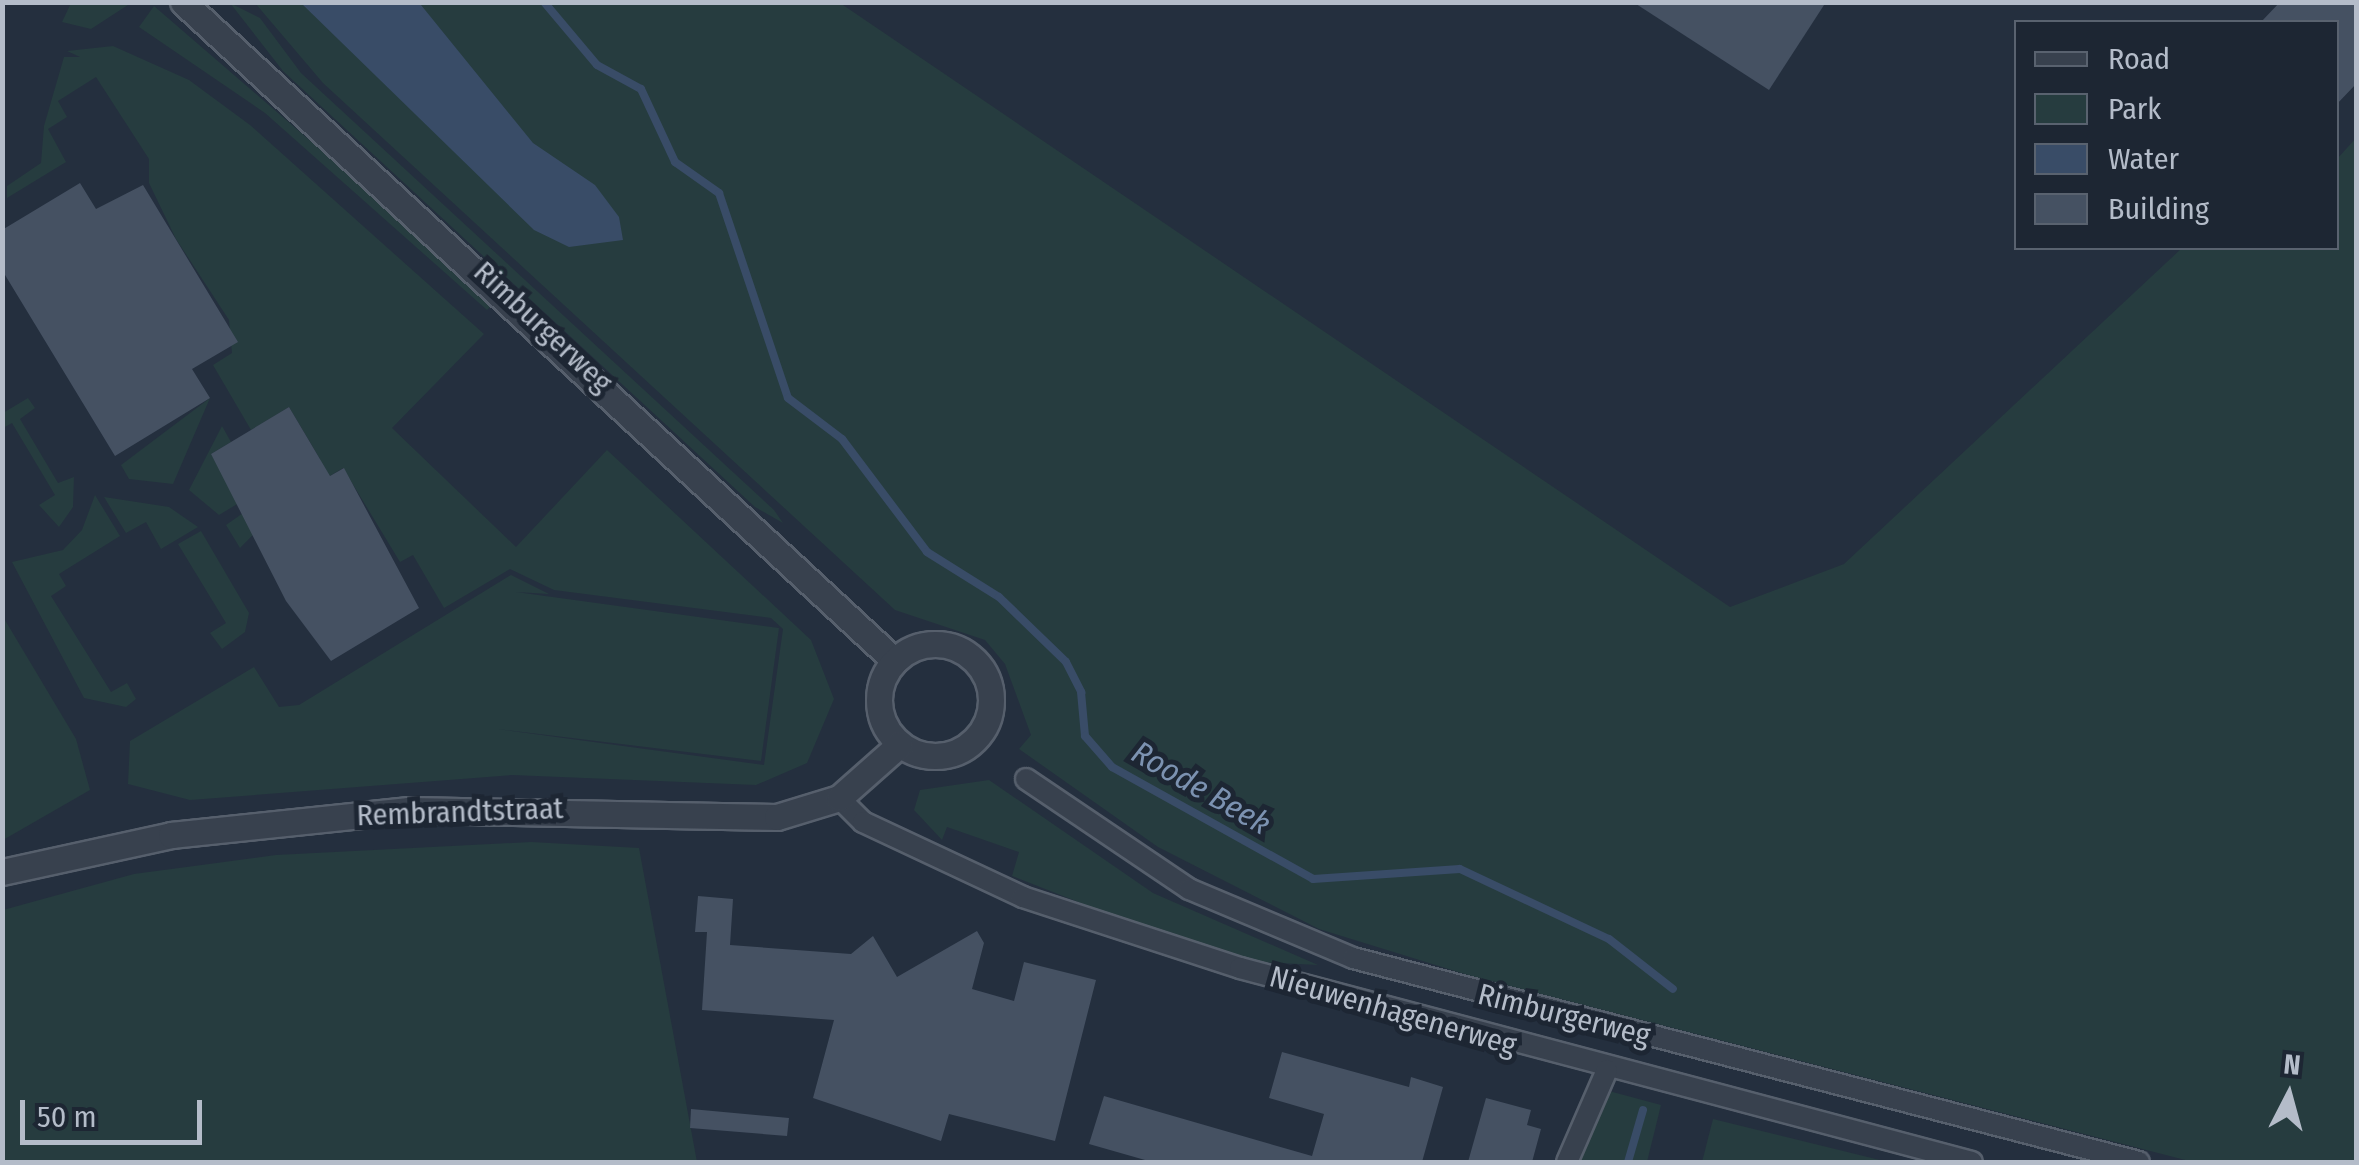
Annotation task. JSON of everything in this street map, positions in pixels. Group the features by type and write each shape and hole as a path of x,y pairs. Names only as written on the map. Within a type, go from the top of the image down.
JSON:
{"street":[{"name":"Rimburgerweg","path":"183,2 894,661"},
{"path":"930,645 956,649 985,675 990,701 984,726 954,753 900,744 879,704 894,661 930,645"},
{"name":"Rembrandtstraat","path":"2,872 268,822 504,807 777,817 839,798 900,744"},
{"name":"Rimburgerweg","path":"1026,779 1189,888 1354,958 2140,1162"},
{"name":"Nieuwenhagenerweg","path":"839,798 863,822 1023,896 1240,968 1607,1070 1972,1162"},
{"path":"1567,1162 1607,1070"}],"green space":[{"path":"71,2 131,3 91,29 62,22"},
{"path":"230,3 260,18 301,73 774,510 783,523 755,507 283,71"},
{"path":"255,3 840,3 1730,607 1844,564 2180,250 2339,250 2339,157 2356,138 2356,1162 2193,1162 1468,975 1319,929 1158,847 1019,749 1031,735 1005,664 985,640 895,610 323,83"},
{"path":"154,6 496,301 487,310 265,113 139,27"},
{"path":"113,46 189,80 250,125 484,334 392,428 516,547 607,450 811,640 834,699 807,763 756,785 512,775 190,800 128,784 130,741 254,667 279,707 299,705 511,575 549,594 516,592 779,628 761,761 497,729 764,765 783,629 771,618 554,590 510,569 444,608 413,555 400,562 343,468 283,504 240,548 226,525 320,459 289,407 251,430 213,365 232,353 229,320 176,239 149,183 149,159 96,77 58,101 67,117 48,129 66,162 7,198 7,186 41,163 44,126 64,57 80,57 67,51"},
{"path":"28,398 35,408 20,419 58,483 74,477 73,507 59,527 39,505 55,495 12,423 3,428 3,413"},
{"path":"210,398 173,484 129,479 121,465"},
{"path":"222,426 231,442 211,454 235,493 264,488 219,515 189,490"},
{"path":"95,495 120,536 59,574 66,586 51,596 111,692 127,683 136,699 126,707 84,698 12,562 63,550 82,530"},
{"path":"104,497 169,507 198,527 161,549 146,522 126,533"},
{"path":"201,531 249,613 245,632 222,649 210,633 226,623 178,544"},
{"path":"2,615 76,739 90,790 3,840"},
{"path":"989,780 1153,893 1318,965 1259,962 1091,907 1012,876 1019,852 947,827 942,840 914,810 920,790"},
{"path":"531,842 639,848 697,1162 3,1162 3,910 134,874 276,855"},
{"path":"1609,1091 1661,1105 1647,1162 1578,1162"},
{"path":"1713,1119 1888,1162 1702,1162"}],"water":[{"path":"301,3 421,5 533,143 595,185 619,217 623,240 569,247 534,230"}],"building":[{"path":"1633,2 1826,2 1769,90"},
{"path":"2280,2 2356,2 2356,84 2339,102 2339,20 2263,20"},
{"path":"80,183 96,209 143,185 238,342 192,369 210,398 115,456 2,270 2,230"},
{"path":"289,407 330,476 344,468 419,608 331,661 286,601 211,454"},
{"path":"698,896 733,899 730,945 851,954 873,936 897,977 977,931 984,943 972,989 1014,1001 1024,962 1096,980 1055,1141 949,1114 941,1141 813,1098 834,1020 702,1010 707,932 695,932"},
{"path":"1282,1052 1409,1087 1411,1077 1443,1087 1422,1162 1152,1162 1089,1144 1104,1096 1312,1156 1324,1114 1269,1098"},
{"path":"1486,1098 1531,1110 1527,1125 1541,1129 1532,1162 1468,1162"},
{"path":"691,1109 789,1118 787,1136 690,1128"}],"waterway":[{"name":"Roode Beek","path":"544,2 597,65 641,89 675,162 719,193 788,398 842,439 927,552 999,597 1066,662 1081,692 1085,736 1112,767 1313,879 1460,869 1609,939 1673,989"},
{"name":"Roode Beek","path":"1628,1162 1643,1110"}]}
